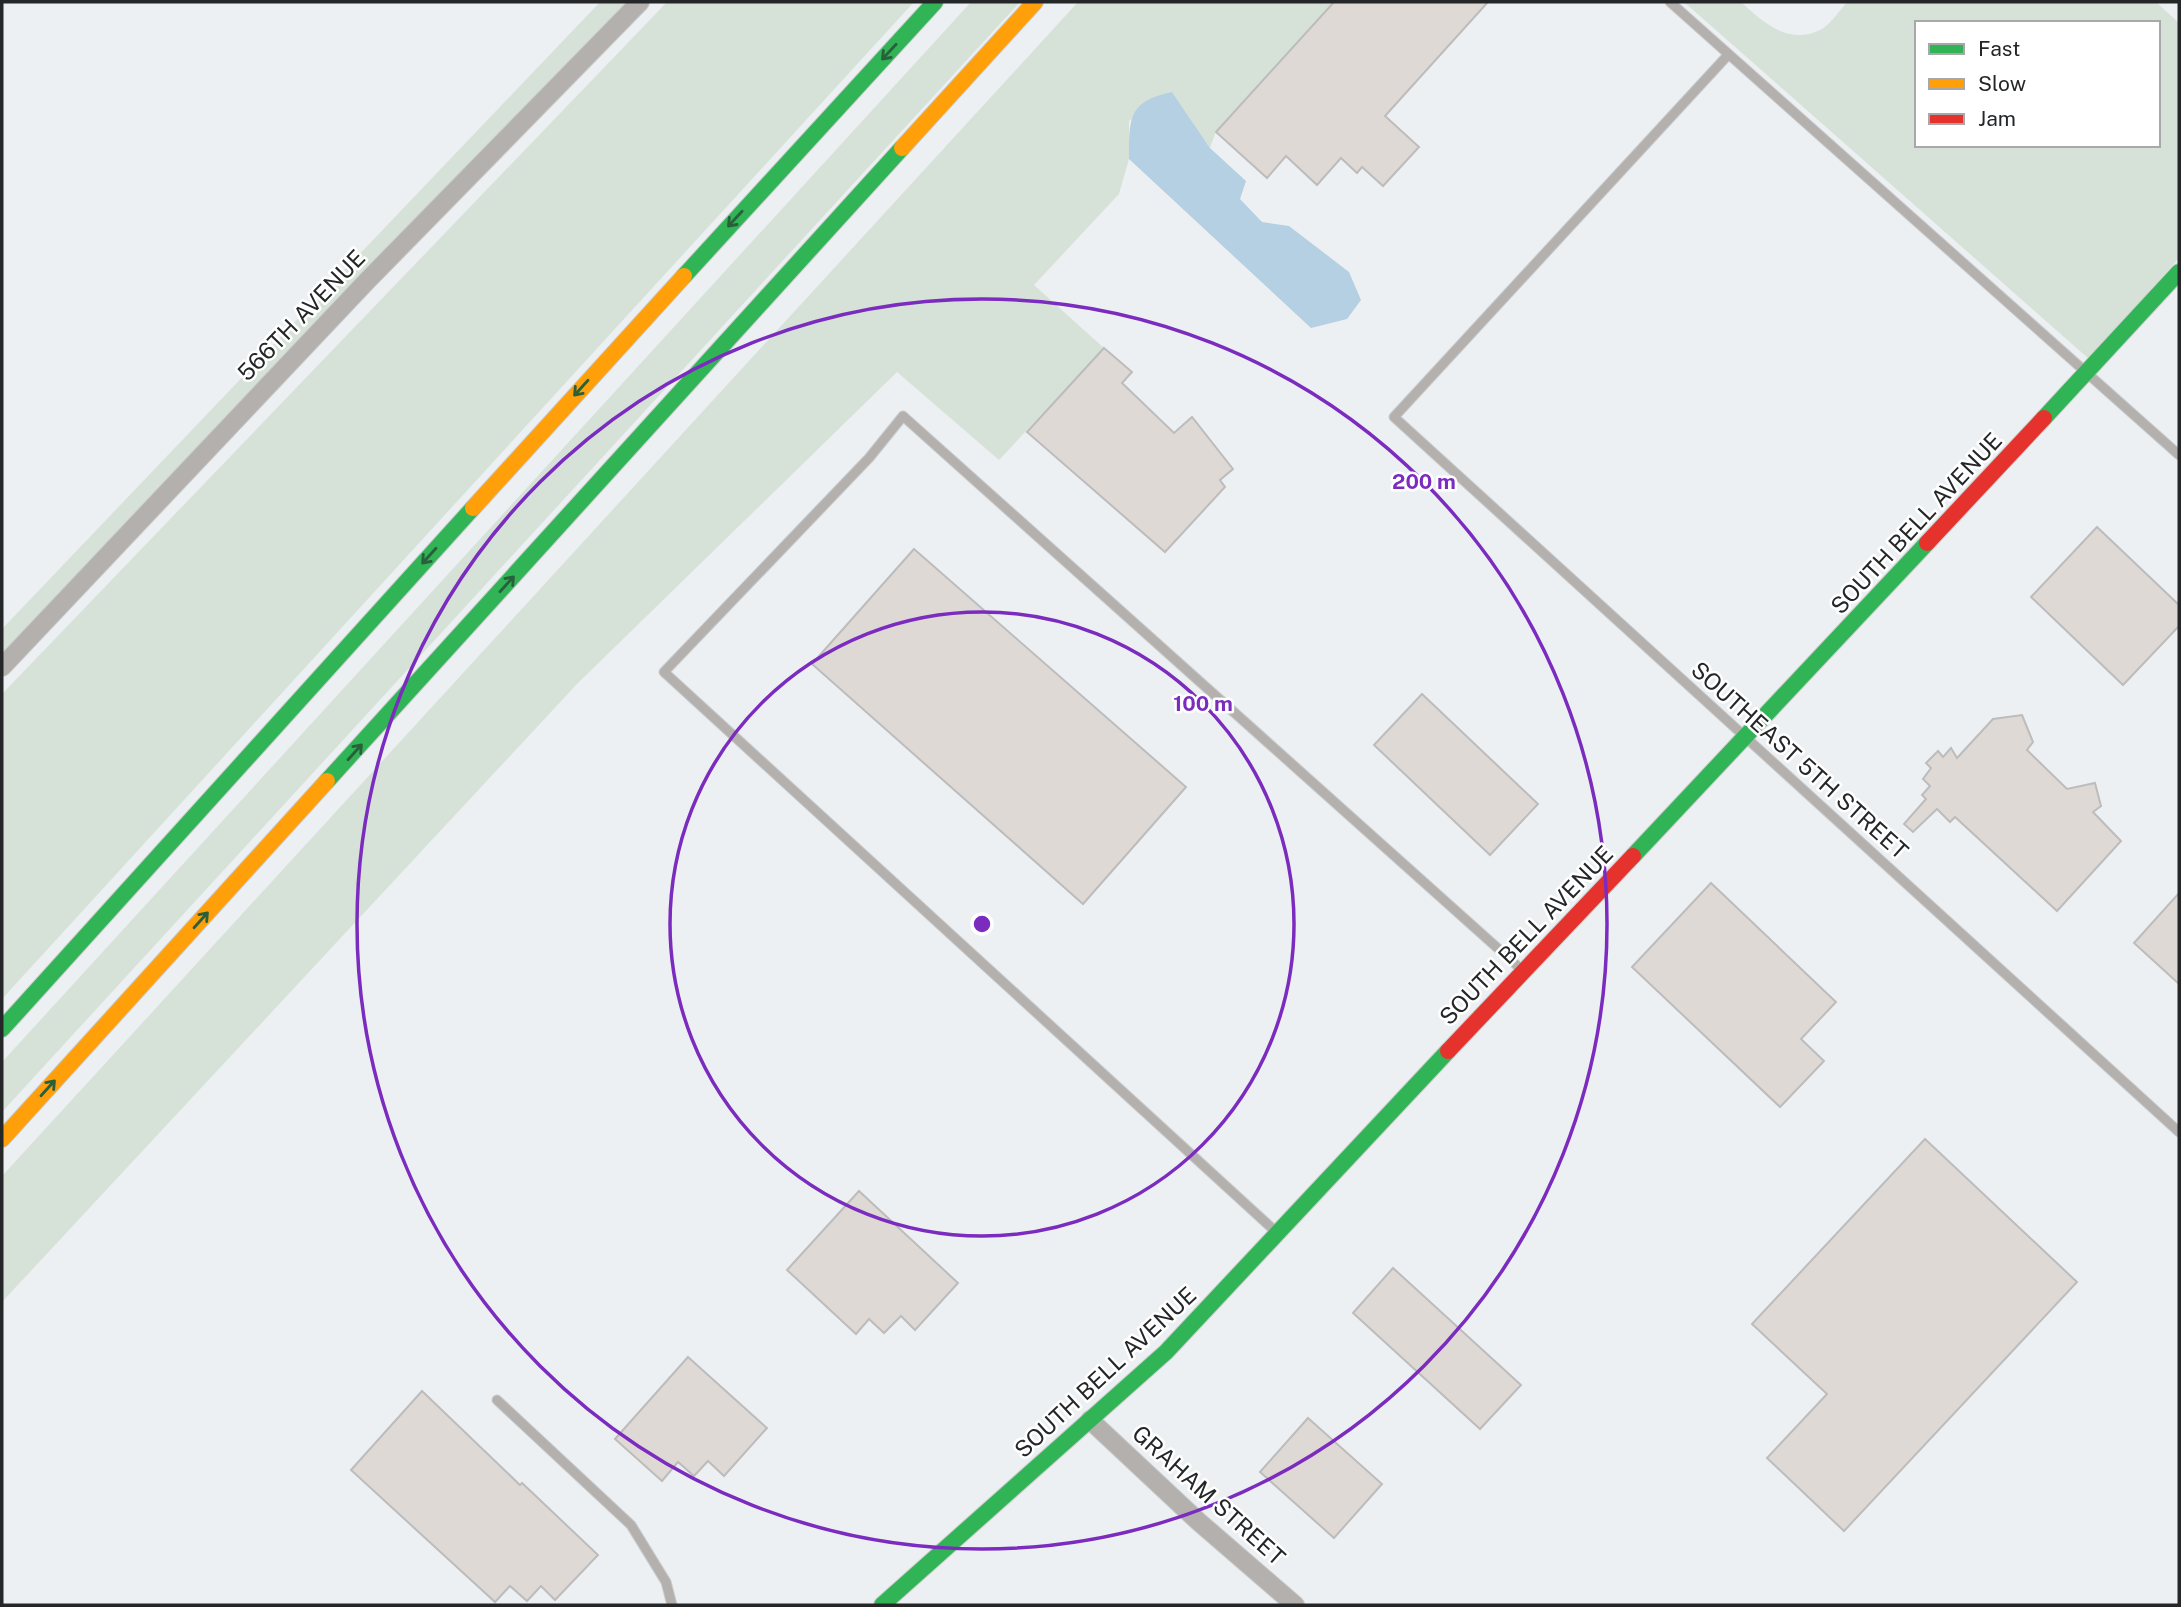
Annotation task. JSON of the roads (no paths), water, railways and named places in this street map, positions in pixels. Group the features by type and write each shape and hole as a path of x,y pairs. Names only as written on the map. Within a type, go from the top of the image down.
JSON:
{"main road":[{"path":"2,1029 644,318 935,2"},
{"path":"2,1139 1035,2"},
{"name":"SOUTH BELL AVENUE","path":"882,1605 1166,1352 1523,971 1747,738 2179,272"}],"street":[{"name":"566TH AVENUE","path":"2,667 365,283 640,2"},
{"name":"GRAHAM STREET","path":"1090,1420 1199,1522 1295,1605"}],"lane":[{"path":"1670,2 2179,455"},
{"name":"SOUTHEAST 5TH STREET","path":"1728,55 1394,416 2179,1132"},
{"path":"1278,1233 664,671 869,458 902,416 1523,971"},
{"path":"496,1400 631,1525 666,1582 672,1605"}],"water":[{"path":"1172,92 1210,148 1246,181 1240,199 1262,222 1289,226 1349,272 1361,300 1347,319 1311,328 1129,159 1134,114 1147,101"}]}
